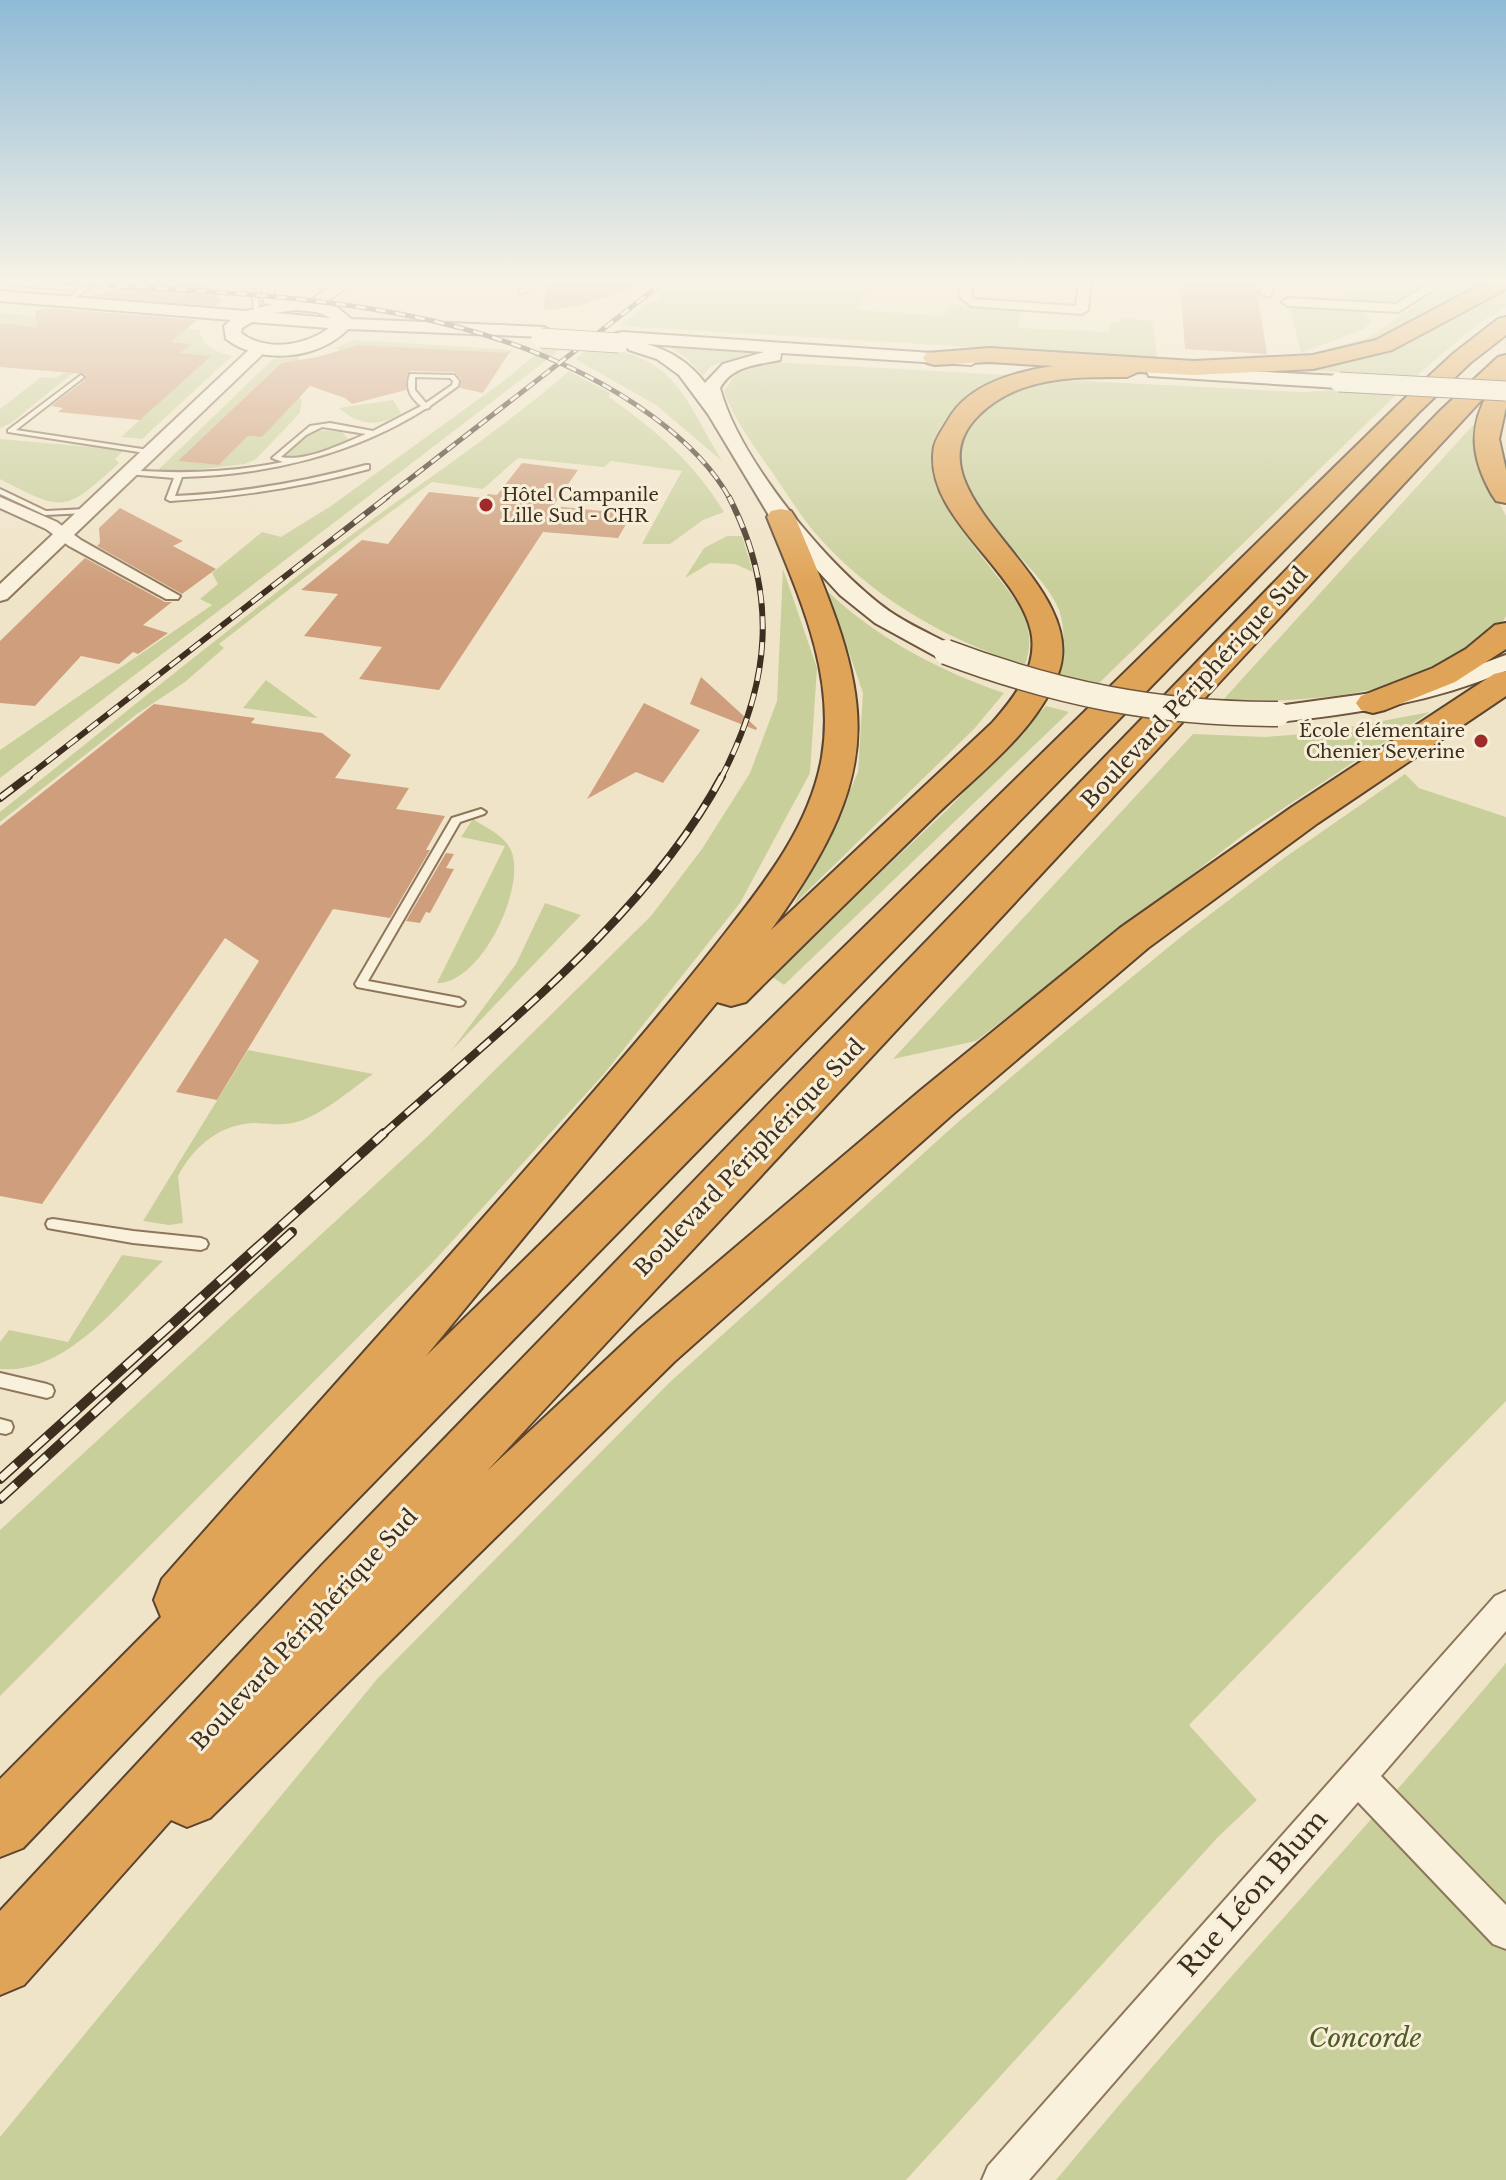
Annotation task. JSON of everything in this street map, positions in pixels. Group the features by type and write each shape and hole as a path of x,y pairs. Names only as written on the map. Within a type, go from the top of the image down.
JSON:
{"highway":[{"path":"439,1307 736,985 1004,730 1025,706 1045,667 1047,632 1036,601 966,511 955,491 947,463 950,436 965,414 982,397 1014,383"},
{"path":"0,1825 282,1536 1436,383"},
{"name":"Boulevard Périphérique Sud","path":"0,1961 342,1585 1450,415 1484,383"},
{"path":"1506,383 1490,410 1485,442 1491,467 1506,495"},
{"path":"0,1813 439,1307 705,989 774,899 823,810 839,761 842,693 830,642 781,517"},
{"path":"1373,703 1460,666 1506,632"},
{"path":"0,1974 657,1345 937,1102 1134,938 1305,815 1506,681"}],"main road":[{"path":"693,383 717,412 781,517 848,590 883,618 946,652 1024,681 1095,700 1186,713 1278,714 1373,703 1431,690 1506,662"},
{"path":"713,383 711,388 717,412"},
{"path":"1353,383 1506,391"}],"street":[{"path":"0,595 223,383"},
{"path":"0,502 30,518 66,531 75,543 172,596"},
{"name":"Rue Léon Blum","path":"1002,2180 1506,1607"},
{"path":"1357,1776 1506,1931"}],"lane":[{"path":"10,431 73,383"},
{"path":"409,383 414,398 427,407"},
{"path":"127,472 179,475 229,473 293,461 376,434 427,407 456,383"},
{"path":"293,461 276,458 311,425 325,423 376,434"},
{"path":"0,432 149,452"},
{"path":"179,475 170,499 237,496 314,483 366,467"},
{"path":"0,491 51,514 86,511"},
{"path":"459,1002 361,984 456,820 481,812"},
{"path":"53,1224 201,1244"},
{"path":"0,1380 47,1391"}],"green space":[{"path":"34,383 61,383 11,423 0,428 0,409"},
{"path":"181,383 203,383 142,439 121,437"},
{"path":"248,383 260,383 179,461 219,465 248,436 262,437 298,396 302,400 300,413 256,459 245,464 194,470 158,470"},
{"path":"501,383 517,383 0,778 0,750 212,605 200,599 218,584 212,573 262,532 281,537 331,506"},
{"path":"555,383 591,383 610,393 609,397 687,462 724,512 703,520 670,544 642,544 682,471 611,461 604,467 518,458 483,489 432,482 219,644 224,648 185,682 137,714 0,822 0,812 213,642 342,542"},
{"path":"617,383 675,383 722,461 656,405"},
{"path":"730,383 993,383 978,390 952,411 939,430 932,452 935,476 944,500 975,548 1022,610 1029,638 1025,665 939,629 885,597 861,578 816,534 798,510 744,431 724,391"},
{"path":"1038,383 1121,383 1302,392 1398,393 1097,685 1059,676 1063,635 1059,610 1032,570 975,504 964,481 959,459 966,436 982,413 1011,393"},
{"path":"393,400 401,413 385,421 361,421 339,408"},
{"path":"1473,425 1476,458 1506,516 1506,616 1498,627 1453,660 1423,675 1391,685 1323,697 1222,701"},
{"path":"319,430 342,432 348,439 320,453 288,457 287,454 301,439"},
{"path":"0,439 124,450 115,459 119,463 87,491 75,499 52,502 0,479"},
{"path":"727,536 742,536 753,572 735,564 710,563 685,578 704,548"},
{"path":"783,569 817,668 810,773 740,903 604,1074 434,1261 0,1696 0,1530 428,1136 651,916 702,849 750,773 777,701"},
{"path":"819,583 860,619 905,648 953,673 1004,693 974,729 794,904 832,832 858,772 863,693 839,623"},
{"path":"266,680 318,718 243,708"},
{"path":"1046,706 1069,712 784,985 771,976 949,808"},
{"path":"1430,712 1247,832 976,1041 893,1059 1193,734 1265,737 1318,733"},
{"path":"1405,774 1419,788 1506,817 1506,1401 1189,1725 1257,1800 1218,1837 906,2180 0,2180 0,2137 378,1678 670,1382 957,1123 1055,1040 1187,932 1284,858"},
{"path":"473,819 499,836 511,850 514,866 512,887 506,909 484,951 469,968 453,979 437,983 505,846 461,837"},
{"path":"545,903 581,915 451,1051 516,964"},
{"path":"248,1050 373,1074 328,1106 300,1121 244,1124 210,1138 192,1155 178,1176 183,1223 169,1225 143,1221"},
{"path":"122,1255 163,1261 90,1333 69,1349 47,1361 24,1368 0,1369 0,1342 9,1330 68,1342"},
{"name":"Concorde","path":"1506,1663 1506,2180 1056,2180 1167,2050"}],"building":[{"path":"81,383 181,383 140,420 58,412 63,408 51,406"},
{"path":"260,383 406,383 406,390 352,404 345,398 310,386 262,437 248,436 219,465 178,461"},
{"path":"461,383 490,383 483,393 460,388"},
{"path":"522,463 578,470 553,506 632,514 618,538 543,532 439,690 359,679 382,647 304,636 338,594 301,590 362,540 388,544 429,492 485,498 488,494 497,495"},
{"path":"120,508 183,541 173,546 216,569 182,594 97,546 100,543 99,528"},
{"path":"85,558 165,602 172,602 143,625 168,633 138,654 133,652 119,664 81,656 35,706 0,703 0,641"},
{"path":"701,677 757,728 756,730 690,704"},
{"path":"644,703 700,730 663,783 636,772 587,799"},
{"path":"154,704 255,718 251,723 322,733 351,755 335,778 409,788 396,809 445,816 426,850 430,850 390,918 333,909 217,1100 176,1092 259,961 225,938 42,1204 0,1196 0,826"},
{"path":"446,853 454,854 446,868 454,869 430,913 426,912 420,923 406,921"}],"railway":[{"path":"384,499 534,383"},
{"path":"598,383 652,416 696,453 730,498"},
{"path":"26,778 387,497"},
{"path":"722,776 750,708 759,673 762,638 762,603 756,568 730,498"},
{"path":"0,798 29,776"},
{"path":"382,1135 568,969 612,923 654,876 691,827 722,776"},
{"path":"0,1479 384,1133"},
{"path":"0,1499 292,1232"}],"place":[{"name":"Hôtel Campanile Lille Sud - CHR","path":"486,505"},
{"name":"École élémentaire Chenier Severine","path":"1481,741"}]}
